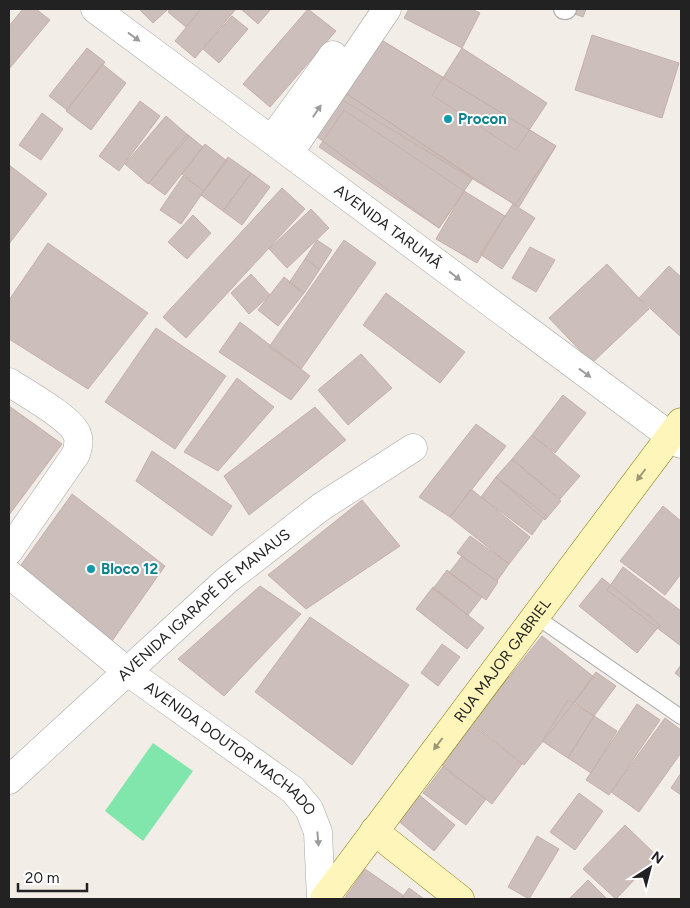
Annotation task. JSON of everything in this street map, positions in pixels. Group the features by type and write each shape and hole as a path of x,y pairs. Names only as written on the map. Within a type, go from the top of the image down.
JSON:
{"main road":[{"name":"RUA MAJOR GABRIEL","path":"322,899 536,616 678,434"},
{"path":"374,831 460,899"}],"street":[{"name":"AVENIDA TARUMÃ","path":"95,9 281,146 498,310 678,434"},
{"path":"281,146 365,9"},
{"path":"281,146 387,9"},
{"path":"9,382 62,418 77,433 79,442 76,454 9,551"},
{"name":"AVENIDA IGARAPÉ DE MANAUS","path":"9,780 234,574 321,507 413,448"},
{"name":"AVENIDA DOUTOR MACHADO","path":"9,574 128,672 293,790 309,809 318,832 322,899"}],"lane":[{"path":"536,616 681,717"}],"green space":[{"path":"153,743 193,771 143,841 105,811"}],"building":[{"path":"23,9 36,9 50,20 9,69 9,26"},
{"path":"139,9 168,9 153,23"},
{"path":"170,9 201,9 186,27 168,12"},
{"path":"201,9 236,9 195,58 175,41"},
{"path":"241,9 271,9 258,24"},
{"path":"308,9 336,31 270,107 243,84"},
{"path":"409,9 472,9 480,13 462,48 404,18"},
{"path":"561,9 586,9 583,17"},
{"path":"232,16 248,29 219,63 203,49"},
{"path":"592,35 679,63 662,118 575,90"},
{"name":"Procon","path":"378,38 556,146 515,205 344,92"},
{"name":"Procon","path":"378,38 556,146 519,207 341,99"},
{"path":"87,48 105,62 67,110 49,96"},
{"path":"462,48 547,103 516,150 432,95"},
{"path":"102,64 126,83 91,130 66,111"},
{"path":"344,92 473,178 439,228 316,136"},
{"path":"140,101 160,116 119,171 99,156"},
{"path":"344,110 464,191 439,228 319,147"},
{"path":"42,113 63,129 41,160 19,145"},
{"path":"166,116 189,136 148,184 125,164"},
{"path":"187,134 203,147 165,195 149,183"},
{"path":"205,144 227,161 204,191 182,174"},
{"path":"228,157 251,173 223,211 201,195"},
{"path":"9,165 47,194 9,244"},
{"path":"251,173 270,187 242,225 223,211"},
{"path":"183,176 204,191 181,224 160,210"},
{"path":"282,188 305,209 186,338 163,317"},
{"path":"464,191 505,216 477,263 436,239"},
{"path":"513,204 535,218 502,269 480,254"},
{"path":"311,209 329,228 287,268 269,249"},
{"path":"193,215 211,233 187,259 168,242"},
{"path":"317,240 332,250 320,269 305,259"},
{"path":"344,240 376,263 301,369 269,347"},
{"path":"48,243 148,313 88,389 9,339 9,300"},
{"path":"530,247 555,260 536,292 512,278"},
{"path":"305,259 320,269 304,293 289,283"},
{"path":"607,264 649,309 592,363 549,318"},
{"path":"669,266 681,277 681,337 639,298"},
{"path":"251,274 270,295 249,314 231,293"},
{"path":"284,277 304,293 278,326 258,310"},
{"path":"386,293 465,352 440,383 363,325"},
{"path":"240,322 310,376 291,400 219,352"},
{"path":"156,328 226,376 175,449 105,402"},
{"path":"361,354 392,388 348,425 318,390"},
{"path":"237,378 274,407 218,471 184,452"},
{"path":"563,395 586,413 555,453 532,435"},
{"path":"9,406 62,444 9,515"},
{"path":"315,407 346,440 249,515 224,476"},
{"path":"476,424 506,446 450,517 419,497"},
{"path":"532,435 580,476 560,499 512,459"},
{"path":"152,451 232,506 212,536 136,481"},
{"path":"512,459 561,501 545,520 496,477"},
{"path":"496,477 546,515 532,535 481,497"},
{"path":"471,489 530,537 509,564 450,517"},
{"name":"Bloco 12","path":"72,494 165,566 112,641 16,572"},
{"path":"362,500 400,546 306,609 268,575"},
{"path":"663,506 681,521 681,574 665,595 620,561"},
{"path":"470,536 509,564 497,581 457,553"},
{"path":"462,556 498,582 486,600 449,573"},
{"path":"623,567 681,611 681,646 607,590"},
{"path":"447,570 482,597 468,615 433,589"},
{"path":"602,578 660,625 637,653 579,606"},
{"path":"260,586 301,614 224,696 178,659"},
{"path":"433,587 484,628 467,649 416,609"},
{"path":"310,617 409,685 352,765 255,692"},
{"path":"542,636 594,677 524,765 472,723"},
{"path":"442,644 460,657 438,686 421,673"},
{"path":"681,665 681,678 675,673"},
{"path":"596,672 616,686 594,716 574,702"},
{"path":"568,700 594,716 568,758 542,741"},
{"path":"637,704 660,720 609,795 586,780"},
{"path":"594,716 617,731 591,773 568,758"},
{"path":"665,718 681,730 681,753 639,812 611,792"},
{"path":"470,723 522,764 492,804 439,763"},
{"path":"443,767 486,799 466,825 423,793"},
{"path":"681,773 681,795 671,788"},
{"path":"417,793 455,825 434,851 395,818"},
{"path":"579,793 603,811 575,850 550,832"},
{"path":"625,825 657,856 616,899 583,869"},
{"path":"537,836 559,849 529,899 508,887"},
{"path":"365,869 404,896 401,899 344,899"},
{"path":"588,880 607,899 569,899"},
{"path":"409,888 424,899 401,899"}],"place":[{"name":"Procon","path":"448,119"},
{"name":"Bloco 12","path":"91,569"}]}
